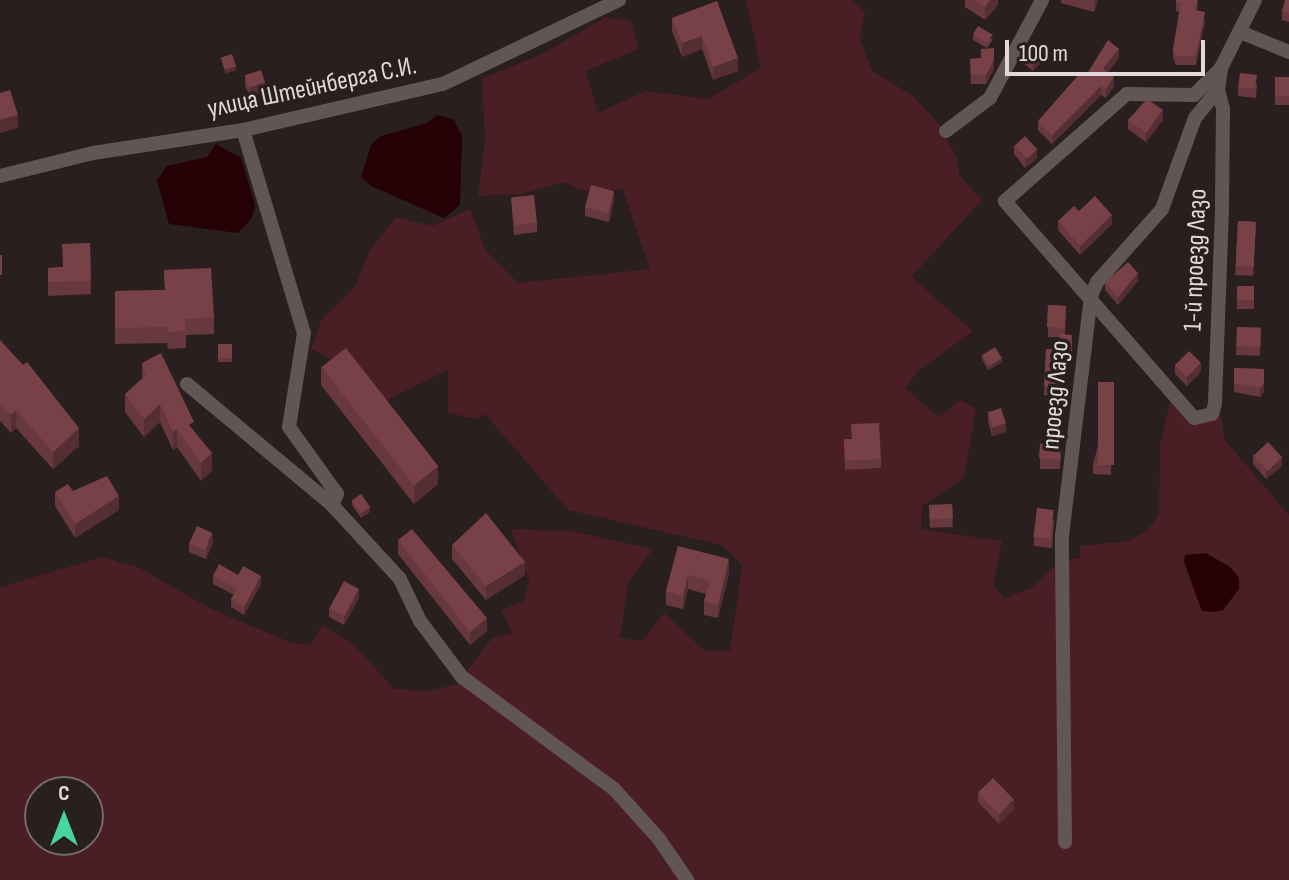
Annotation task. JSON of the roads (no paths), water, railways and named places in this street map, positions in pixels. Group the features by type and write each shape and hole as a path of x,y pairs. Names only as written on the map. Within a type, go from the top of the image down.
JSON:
{"street":[{"name":"улица Штейнберга С.И.","path":"0,176 93,153 243,130 443,84 619,0"},
{"path":"946,131 990,98 1042,0"},
{"name":"проезд Лазо","path":"1065,842 1062,536 1091,296 1097,282 1162,209 1195,118 1218,90 1221,68 1255,0"},
{"path":"1240,32 1289,52"},
{"path":"1091,296 1005,201 1127,94 1194,95 1221,68"},
{"name":"1-й проезд Лазо","path":"1091,296 1194,418 1212,414 1215,404 1222,195 1223,109 1218,90"},
{"path":"243,130 304,333 289,427 337,494 332,505"},
{"path":"187,384 278,465 332,505 400,579 420,621 462,677 614,789 659,839 687,880"}]}
